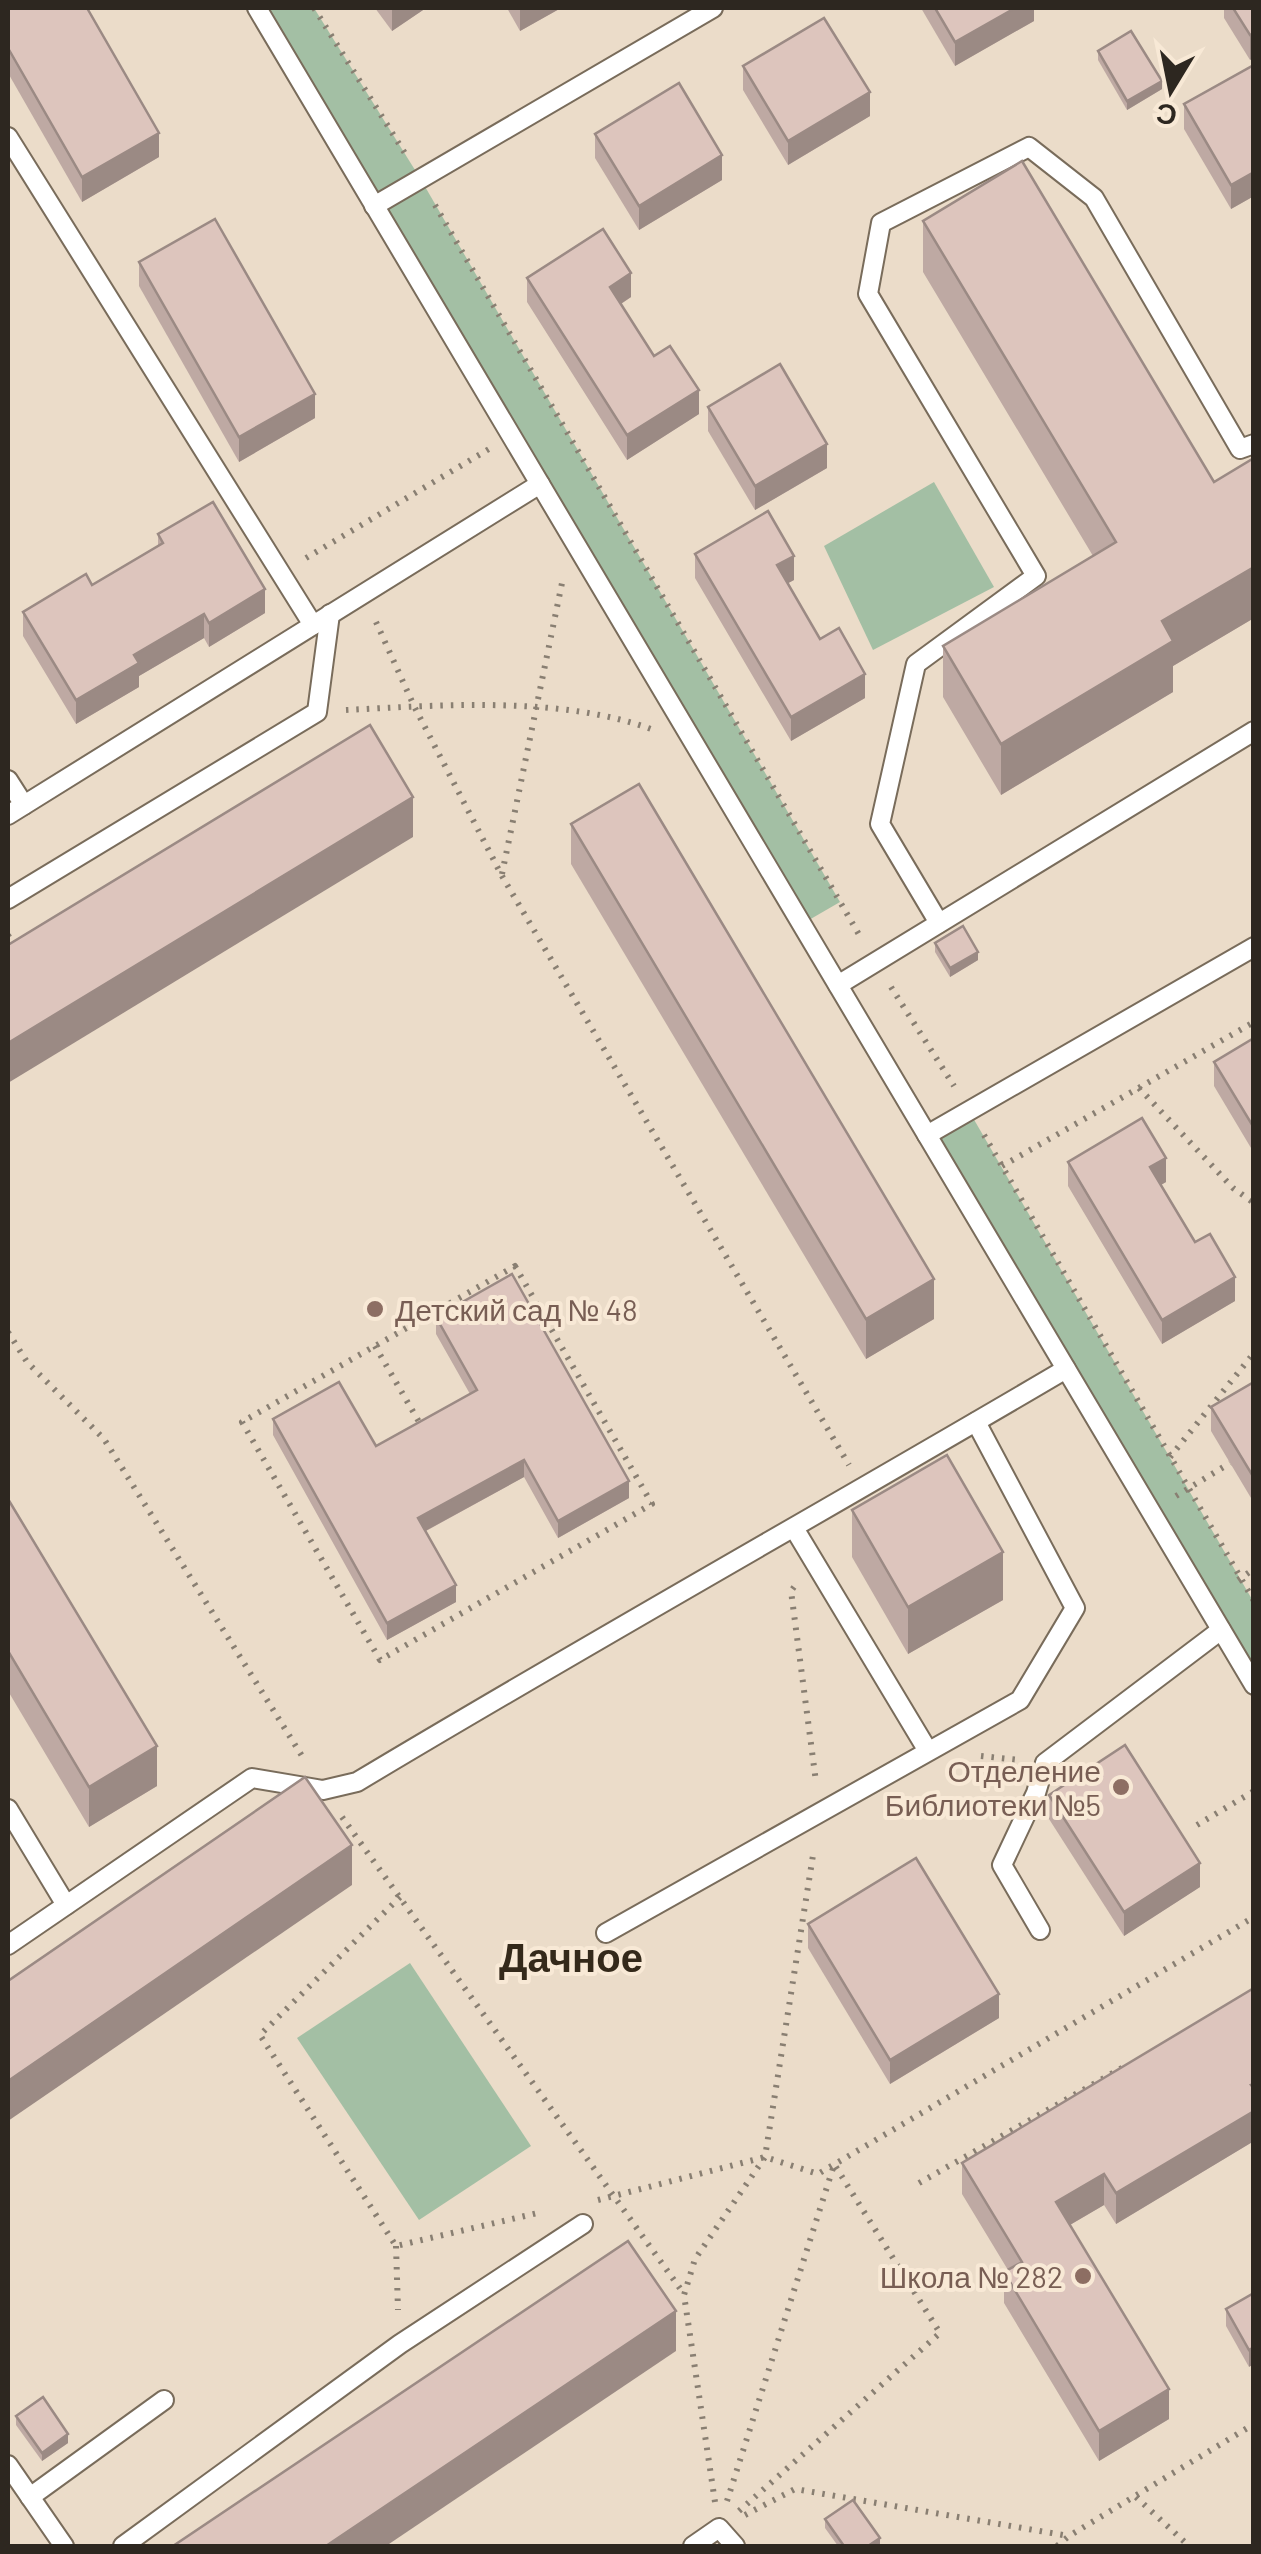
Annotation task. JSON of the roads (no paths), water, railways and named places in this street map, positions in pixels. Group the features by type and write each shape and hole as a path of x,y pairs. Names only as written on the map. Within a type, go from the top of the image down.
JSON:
{"lane":[{"path":"256,8 1254,1685"},
{"path":"374,206 714,8"},
{"path":"8,138 312,626"},
{"path":"938,924 880,824 916,664 1036,576 868,294 881,223 1029,147 1094,198 1240,449 1254,444"},
{"path":"8,780 16,810 540,484"},
{"path":"8,899 316,712 330,614"},
{"path":"838,985 1254,731"},
{"path":"927,1134 1254,947"},
{"path":"8,1945 252,1778 322,1790 357,1782 1066,1368"},
{"path":"606,1933 1020,1700 1075,1608 976,1422"},
{"path":"794,1528 928,1751"},
{"path":"1040,1930 1002,1865 1036,1793 1045,1763 1221,1630"},
{"path":"8,1809 66,1904"},
{"path":"123,2546 400,2344 583,2224"},
{"path":"30,2497 164,2400"},
{"path":"8,2465 64,2546"},
{"path":"693,2546 719,2528 735,2546"}],"place":[{"name":"Детский сад № 48","path":"375,1309"},
{"name":"Отделение Библиотеки №5","path":"1121,1787"},
{"name":"Школа № 282","path":"1083,2276"}],"district":[{"name":"Дачное","path":"571,1956"}]}
